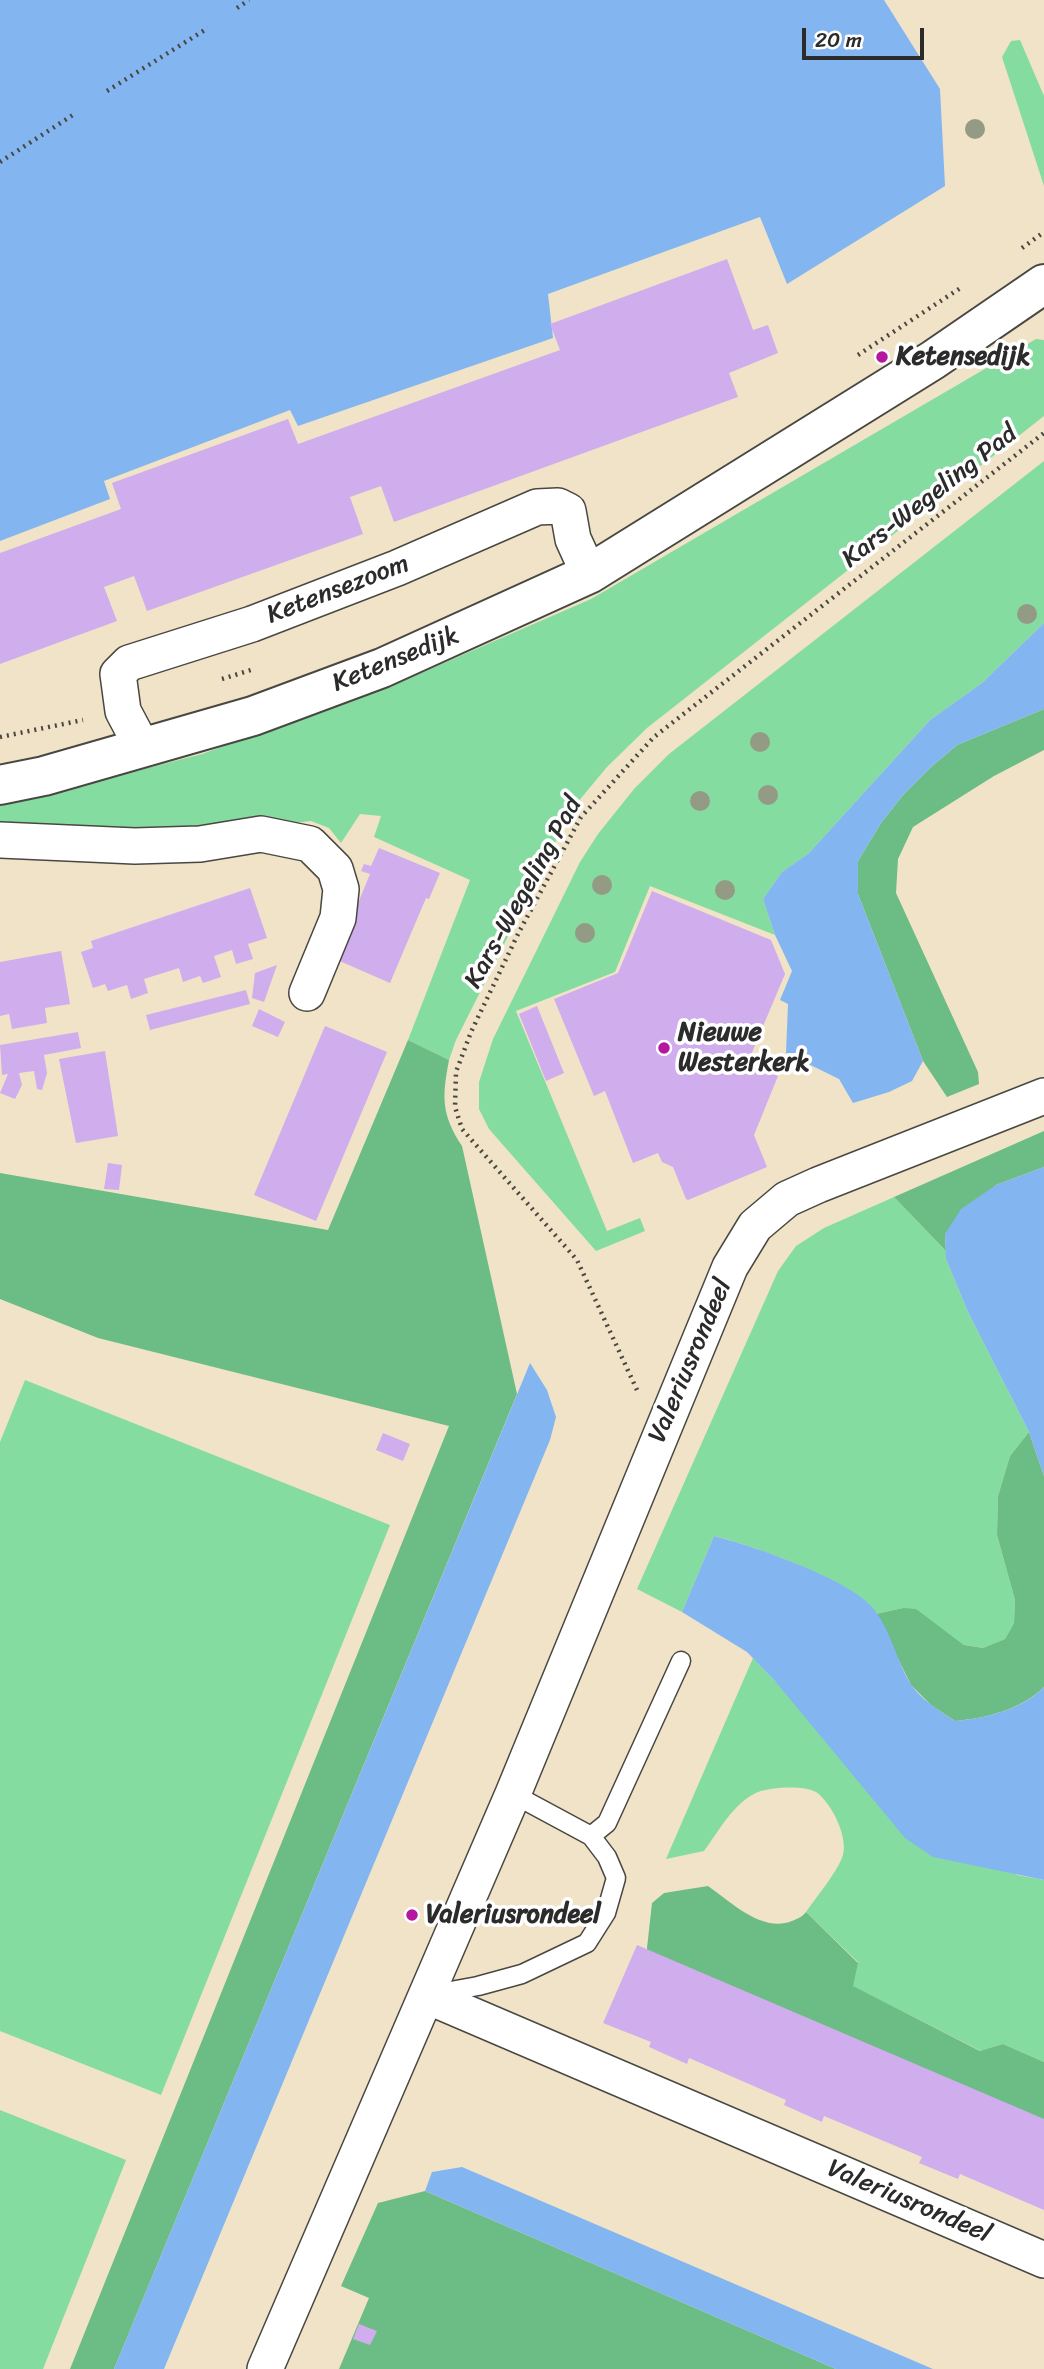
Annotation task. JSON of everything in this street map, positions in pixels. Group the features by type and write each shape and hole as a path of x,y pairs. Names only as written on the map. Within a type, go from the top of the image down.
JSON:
{"street":[{"name":"Ketensedijk","path":"0,785 44,776 253,716 382,668 589,574 933,360 1044,284"},
{"name":"Ketensezoom","path":"142,747 123,711 118,674 129,663 264,619 397,568 537,507 558,506 568,512 573,539 589,574"},
{"path":"0,840 135,846 187,845 261,834 310,844 335,869 341,889 338,918 307,993"},
{"name":"Valeriusrondeel","path":"265,2369 513,1794 730,1267 755,1226 787,1199 818,1185 1044,1096"},
{"name":"Valeriusrondeel","path":"427,1996 1044,2260"}],"lane":[{"path":"592,1836 607,1823 681,1661"},
{"path":"427,1996 522,1974 587,1943 606,1913 617,1878 607,1857 592,1836 513,1794"}],"path":[{"path":"237,8 249,0"},
{"path":"107,91 208,28"},
{"path":"0,162 76,113"},
{"name":"Kars-Wegeling Pad","path":"663,1429 638,1392 577,1260 463,1129 455,1107 456,1072 471,1032 519,932 581,817 654,737 1044,433"}],"green space":[{"path":"1020,40 1044,96 1044,186 1002,57 1011,41"},
{"path":"1036,339 1044,340 1044,416 647,728 607,767 572,809 456,1040 449,1060 408,1040 470,880 374,837 381,816 360,814 341,843 329,828 311,821 203,834 0,826 0,806 202,754 391,686 591,599"},
{"path":"1044,461 1044,623 982,683 930,720 809,853 782,872 763,899 775,935 650,886 615,972 516,1011 607,1231 640,1218 645,1231 596,1251 489,1129 479,1109 479,1082 493,1039 580,862 598,834 634,789 669,754"},
{"path":"1044,709 1044,750 994,776 913,827 898,859 896,893 978,1072 979,1084 947,1097 923,1061 858,894 858,861 881,823 903,795 957,745"},
{"path":"408,1040 449,1060 445,1105 450,1124 462,1146 517,1394 114,2369 70,2369 449,1426 98,1338 0,1299 0,1173 328,1230"},
{"path":"1044,1131 1044,1167 996,1185 945,1234 946,1251 894,1197"},
{"path":"894,1197 946,1251 946,1259 968,1312 1029,1432 1010,1456 998,1496 997,1535 1015,1600 1014,1623 1005,1639 983,1648 964,1645 941,1628 903,1608 876,1614 848,1590 802,1566 753,1547 714,1536 682,1612 637,1589 778,1271 796,1246 824,1228"},
{"path":"25,1380 390,1525 161,2095 0,2031 0,1442"},
{"path":"1029,1432 1044,1476 1044,1687 1024,1702 1002,1712 955,1721 931,1705 911,1685 876,1614 903,1608 916,1609 964,1645 983,1648 1005,1639 1014,1623 1015,1600 997,1535 998,1496 1010,1456"},
{"path":"753,1658 775,1681 1017,1875 1044,1880 1044,2062 1003,2044 981,2051 852,1986 858,1962 806,1912 835,1871 844,1850 838,1822 828,1804 816,1792 804,1788 787,1788 758,1792 734,1810 704,1851 666,1859"},
{"path":"708,1886 747,1914 769,1923 792,1921 806,1912 858,1963 853,1986 980,2051 1003,2044 1044,2062 1044,2126 646,1957 652,1903 664,1893"},
{"path":"0,2110 126,2160 43,2369 0,2369"},
{"path":"425,2191 836,2369 339,2369 369,2298 341,2286 378,2203"}],"water":[{"path":"0,0 884,0 940,89 945,186 787,284 760,217 548,294 553,338 298,426 290,410 104,481 110,499 0,541"},
{"path":"1044,623 1044,709 957,745 903,795 881,823 858,861 858,894 923,1061 912,1081 889,1092 853,1103 839,1079 786,1053 788,1004 780,1000 792,971 775,935 763,899 782,872 809,853 930,720 982,683"},
{"path":"1044,1167 1044,1476 1029,1432 968,1312 946,1259 945,1234 961,1209 996,1185"},
{"path":"530,1363 547,1390 556,1417 550,1440 164,2369 114,2369"},
{"path":"714,1536 797,1564 859,1595 878,1614 914,1689 955,1721 1003,1712 1025,1702 1044,1687 1044,1880 933,1857 905,1838 775,1681 747,1652 682,1612"},
{"path":"462,2167 933,2369 836,2369 425,2191 432,2172"}],"building":[{"path":"727,259 753,330 768,325 778,353 729,373 738,397 394,522 381,486 350,497 363,534 147,611 134,576 104,587 117,621 0,664 0,553 121,509 112,483 288,419 298,444 560,350 550,324"},
{"path":"379,848 440,873 429,899 426,898 390,983 335,959 370,874 361,871 364,864 371,866"},
{"path":"250,888 267,938 248,944 253,959 236,964 232,950 214,956 221,977 203,983 200,976 183,982 179,968 144,979 148,993 131,999 127,985 108,991 105,984 93,988 81,952 93,948 91,941"},
{"name":"Nieuwe Westerkerk","path":"652,891 771,940 785,974 748,1062 778,1076 754,1135 767,1167 688,1200 673,1167 662,1162 658,1153 633,1163 605,1091 594,1096 554,999 618,973"},
{"path":"61,951 70,1004 45,1008 47,1023 12,1029 9,1014 0,1016 0,962"},
{"path":"277,965 264,1002 252,998 255,973"},
{"path":"246,990 250,1004 150,1030 146,1015"},
{"path":"537,1006 564,1073 546,1081 519,1014"},
{"path":"259,1009 285,1022 278,1037 252,1026"},
{"path":"325,1026 387,1052 316,1221 254,1195"},
{"path":"78,1032 81,1048 44,1055 47,1073 42,1090 37,1089 34,1071 19,1073 22,1085 15,1099 0,1093 8,1074 2,1075 0,1045"},
{"path":"105,1051 118,1136 76,1143 59,1059"},
{"path":"108,1163 122,1165 119,1190 104,1189"},
{"path":"383,1433 410,1444 403,1461 376,1450"},
{"path":"637,1945 1044,2119 1044,2210 960,2174 958,2179 919,2163 922,2157 824,2116 822,2122 784,2105 786,2100 689,2058 687,2064 649,2047 651,2042 603,2023"},
{"path":"359,2324 377,2331 370,2345 353,2339"}],"place":[{"name":"Ketensedijk","path":"882,357"},
{"name":"Nieuwe Westerkerk","path":"664,1048"},
{"name":"Valeriusrondeel","path":"412,1915"}]}
